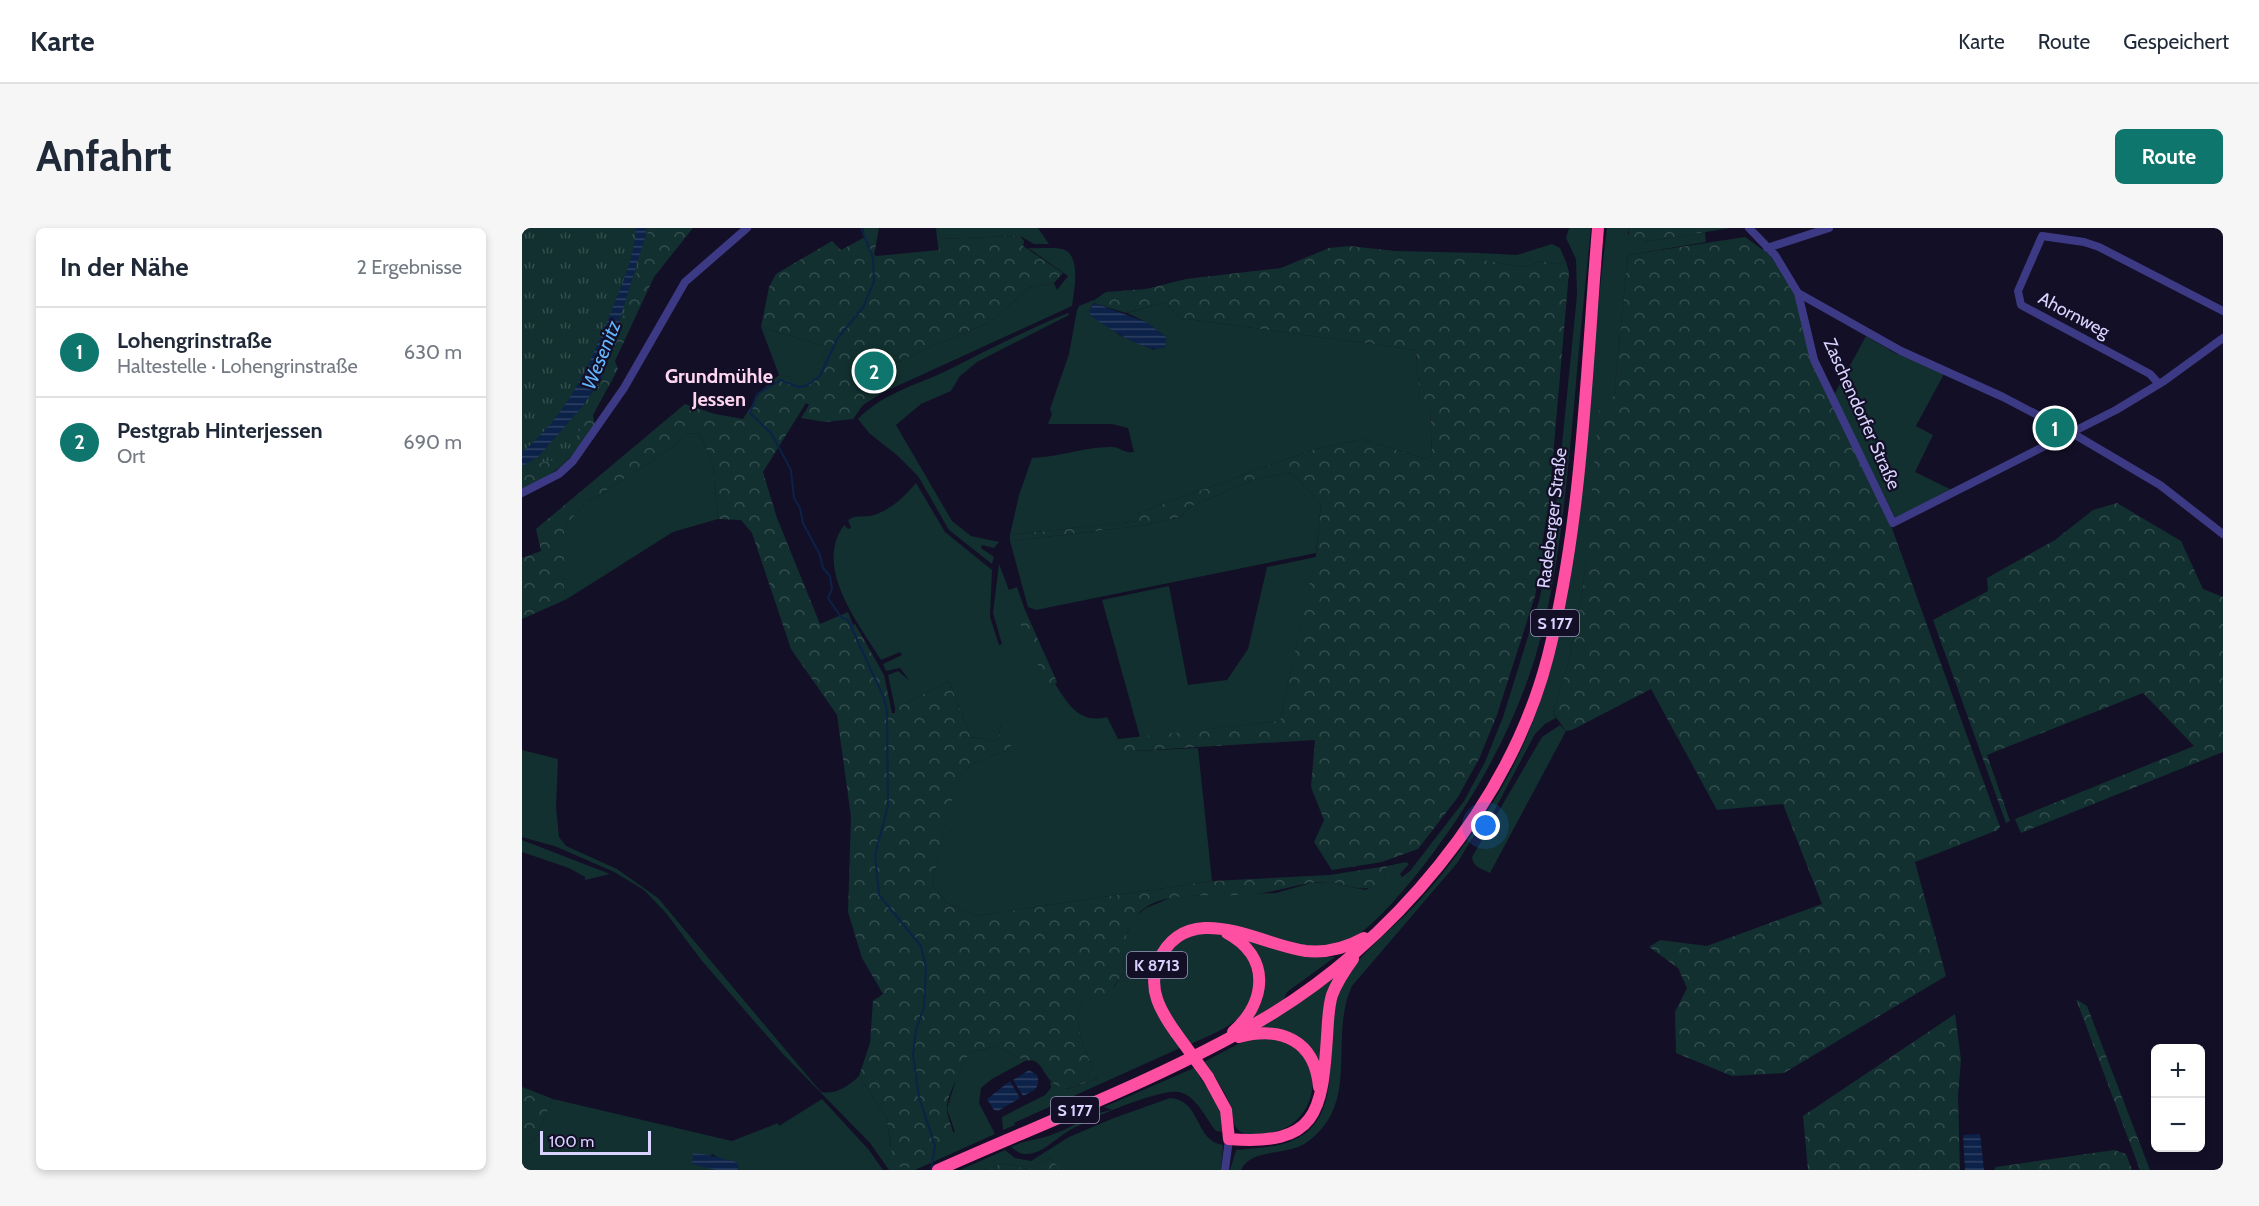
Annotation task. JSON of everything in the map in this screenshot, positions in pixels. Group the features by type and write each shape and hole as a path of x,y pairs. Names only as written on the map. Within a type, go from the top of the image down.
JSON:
{"highway":[{"name":"Radeberger Straße","path":"1378,930 1433,872 1474,818 1524,723 1545,667 1562,590 1570,534 1598,228"},
{"path":"1214,928 1243,932 1297,949 1321,951 1351,944 1378,930"},
{"path":"1214,928 1246,946 1259,974 1254,1005 1224,1041"},
{"name":"K 8713","path":"1214,928 1182,934 1167,946 1155,971 1155,996 1162,1012 1208,1077 1226,1110 1229,1139"},
{"name":"S 177","path":"938,1170 1224,1041 1286,1004 1378,930"},
{"path":"1229,1139 1270,1140 1287,1136 1308,1121 1318,1106 1323,1090 1332,996 1347,966 1364,943"},
{"path":"1224,1041 1264,1032 1290,1038 1312,1059 1318,1077 1318,1106"}],"street":[{"path":"522,493 559,474 573,462 603,419 686,282 747,228"},
{"name":"Zaschendorfer Straße","path":"1749,228 1775,255 1798,293 1814,360 1893,523 2072,433"},
{"path":"1767,248 1829,228"},
{"name":"Ahornweg","path":"2159,384 2150,374 2021,305 2018,291 2042,236 2084,242 2099,247 2223,311"},
{"path":"1798,293 1901,351 2003,397 2072,433 2160,485 2223,534"},
{"path":"2072,433 2159,384 2223,338"},
{"name":"K 8713","path":"1225,1170 1229,1139"}],"green space":[{"path":"522,228 649,228 625,313 613,336 599,393 568,453 558,459 522,469"},
{"path":"646,228 693,228 654,277 615,361 618,369 593,415 595,426 564,464 522,490 522,466"},
{"path":"863,228 879,228 874,255 877,256 939,250 937,239 1020,236 1024,241 1023,246 1063,273 1054,283 1028,288 991,322 925,349 880,371 882,393 863,405 853,419 825,422 801,418 809,405 806,403 763,472 777,518 820,624 848,612 853,625 855,624 884,675 892,713 895,713 895,708 949,681 971,737 998,741 1001,725 1005,726 1012,740 1010,749 979,761 963,772 950,808 932,885 947,903 975,916 1212,881 1330,875 1387,866 1384,881 1370,888 1318,882 1255,894 1184,896 1146,907 1133,921 1125,942 1124,972 1108,995 1082,999 1079,1008 1079,1028 1097,1079 1067,1089 1051,1082 1034,1061 1025,1061 995,1046 969,1053 947,1105 954,1144 906,1169 894,1165 886,1116 859,1076 870,1043 873,1001 883,994 862,958 848,912 851,817 837,715 791,649 752,533 741,520 718,519 713,464 699,433 687,434 673,447 585,504 564,527 564,589 567,599 522,619 522,558 541,551 536,529 685,404 715,414 743,419 761,391 779,375 808,379 828,347 761,327 769,287 776,274 832,241 841,250 865,237"},
{"path":"936,228 1038,228 1049,244 1034,244 1020,236 937,239"},
{"path":"1569,228 1591,228 1556,565 1543,627 1526,685 1504,737 1463,810 1403,891 1369,926 1348,941 1328,946 1309,947 1231,926 1211,923 1191,925 1150,979 1180,1048 1003,1130 1002,1117 1045,1095 1051,1088 1050,1082 1068,1089 1097,1079 1079,1028 1079,1008 1082,999 1114,987 1124,972 1123,946 1132,919 1146,908 1175,896 1276,893 1311,883 1329,882 1365,890 1384,881 1387,866 1406,862 1409,864 1400,874 1402,877 1410,871 1464,801 1485,762 1503,717 1539,601 1549,557 1577,295 1576,259 1566,238"},
{"path":"1607,228 1629,228 1628,234 1644,242 1705,232 1706,242 1628,255 1614,396 1588,539 1583,589 1569,660 1553,713 1556,718 1545,724 1535,734 1493,813 1471,840 1458,862 1352,986 1343,1019 1339,1089 1328,1120 1314,1136 1302,1145 1258,1156 1251,1159 1241,1170 1230,1170 1236,1150 1270,1147 1289,1142 1309,1130 1321,1113 1328,1093 1332,1022 1336,999 1344,980 1368,950 1427,892 1463,846 1488,810 1515,762 1536,712 1553,661 1574,554"},
{"path":"1629,228 1730,228 1644,242 1629,240"},
{"path":"1745,237 1770,255 1794,293 1813,361 1889,520 2000,827 1998,830 1915,862 1946,976 1784,1073 1732,1076 1676,1053 1675,1012 1687,988 1678,968 1649,947 1660,940 1707,946 1822,904 1783,804 1717,810 1651,689 1572,730 1566,731 1553,713 1569,660 1583,589 1599,409 1614,396 1628,255"},
{"path":"1552,244 1560,248 1566,262 1553,264 1543,261 1523,267 1483,260 1480,253 1517,255"},
{"path":"1349,246 1395,251 1480,253 1483,260 1523,267 1543,261 1553,264 1566,262 1569,272 1549,503 1542,545 1543,557 1535,596 1497,715 1479,759 1458,797 1418,849 1382,862 1332,870 1314,842 1324,820 1311,787 1315,740 1133,751 1110,749 1110,742 1118,739 1280,721 1316,555 1321,504 1291,472 1252,480 1190,507 1180,517 1140,526 1010,541 1010,535 1139,521 1138,513 1312,450 1361,439 1426,459 1432,455 1430,407 1420,401 1416,350 1180,318 1165,302 1126,313 1094,303 1106,292 1146,289 1186,279 1281,268 1329,248"},
{"path":"1028,248 1058,248 1068,252 1072,258 1075,274 1072,306 882,393 880,371 925,349 991,322 1028,288 1054,283 1057,290 1068,276"},
{"path":"1096,299 1090,309 1119,335 1154,350 1166,337 1146,322 1127,313 1165,302 1180,318 1416,350 1420,400 1430,407 1432,455 1426,459 1361,439 1312,450 1138,513 1140,521 1010,535 1019,495 1032,458 1103,447 1115,447 1134,452 1128,428 1112,424 1048,424 1052,414 1050,409 1069,354 1077,310 1079,306"},
{"path":"1068,313 1069,315 977,362 960,376 951,391 921,404 896,425 952,521 971,536 999,542 994,548 982,545 981,548 994,557 992,564 949,530 918,476 898,456 869,433 858,419 877,403 897,392"},
{"path":"761,327 828,347 808,380 779,375"},
{"path":"1866,336 1895,353 1944,374 1916,426 1933,435 1915,472 1952,490 1896,519 1834,395"},
{"path":"699,433 713,464 718,519 673,532 567,599 564,589 564,527 585,504 673,447 687,434"},
{"path":"1291,472 1321,504 1316,553 1036,610 1028,607 1010,541 1140,526 1180,517 1190,507 1252,480"},
{"path":"916,483 945,532 992,570 990,617 999,645 1002,644 993,613 999,564 1009,590 1017,587 1025,610 1019,612 1049,685 1055,684 1070,706 1089,718 1107,717 1118,739 1111,742 1133,751 1198,748 1212,881 975,916 947,903 932,885 954,792 963,772 979,761 1010,749 1001,725 998,741 971,737 949,681 895,708 888,675 898,671 910,681 900,668 886,671 883,664 902,655 900,652 881,660 851,613 836,577 834,559 836,542 844,525 848,529 851,528 848,520 884,511 901,499"},
{"path":"2117,503 2181,541 2203,589 2223,597 2223,752 2021,833 2015,819 2194,746 2143,693 1987,755 2010,821 2006,823 1933,620 1988,591 1987,578 2055,540 2093,510"},
{"path":"1316,557 1280,721 1140,737 1102,600 1169,586 1188,685 1227,680 1248,649 1267,567"},
{"path":"1025,610 1057,682 1055,684 1049,685 1044,679 1018,618 1019,611"},
{"path":"1560,725 1566,731 1490,873 1481,869 1474,863 1472,857 1542,737"},
{"path":"522,750 558,759 556,807 559,837 566,846 617,869 658,898 821,1092 842,1089 859,1076 886,1116 891,1148 955,1132 947,1109 956,1079 969,1053 995,1046 1025,1061 992,1079 981,1088 979,1103 995,1134 915,1170 889,1170 870,1143 781,1052 702,961 666,913 644,890 614,872 557,847 522,837"},
{"path":"522,840 610,874 585,880 585,877 569,868 522,852"},
{"path":"1202,933 1221,935 1240,947 1251,966 1253,988 1246,1009 1235,1021 1191,1044 1167,1010 1160,982 1162,970 1172,950 1180,942"},
{"path":"1242,936 1335,957 1287,992 1284,999 1249,1021 1258,1008 1265,987 1261,968"},
{"path":"1335,975 1322,1069 1315,1055 1260,1028"},
{"path":"2076,999 2087,1006 2150,1170 2140,1170"},
{"path":"1955,1014 1961,1060 1958,1095 1960,1170 1808,1170 1803,1116"},
{"path":"1259,1038 1286,1042 1301,1053 1309,1067 1312,1082 1311,1097 1304,1111 1293,1123 1279,1131 1247,1134 1236,1128 1228,1099 1204,1062 1240,1043"},
{"path":"1194,1068 1221,1110 1222,1132 1216,1131 1191,1098 1179,1092 1169,1092 1140,1100 1089,1120 1038,1152 1023,1154 1011,1147 1051,1135 1096,1114 1112,1110 1104,1107"},
{"path":"522,1087 553,1099 535,1139 522,1150"},
{"path":"1170,1098 1180,1100 1188,1106 1207,1136 1223,1145 1221,1170 1061,1170 1050,1158 1027,1169 1004,1163 984,1170 960,1170 1005,1150 1015,1158 1031,1161 1069,1137"},
{"path":"553,1099 732,1141 778,1123 779,1126 822,1099 869,1150 883,1170 738,1170 737,1162 722,1160 712,1154 701,1164 716,1170 522,1170 522,1150 535,1139"},
{"path":"2114,1150 2126,1154 2132,1170 1994,1170 1996,1167"},
{"path":"1050,1158 1061,1170 984,1170 1004,1163 1027,1169"}],"water":[{"name":"Wesenitz","path":"636,228 646,228 646,234 602,378 582,407 538,457 522,466 522,452 539,437 566,404 587,367 624,278 631,258"},
{"path":"1094,303 1146,322 1166,337 1166,347 1149,348 1117,333 1091,316 1089,311"},
{"path":"1029,1070 1037,1075 1038,1083 1033,1091 1023,1096 1013,1080"},
{"path":"1010,1081 1020,1098 998,1111 994,1110 987,1099"},
{"path":"1980,1134 1984,1170 1965,1170 1963,1135"},
{"path":"693,1153 737,1162 738,1170 716,1170 692,1164"}],"waterway":[{"path":"861,228 873,258 874,281 864,306 837,339 820,376 806,386 798,387 781,380 757,394 750,413 771,433 791,470 794,498 800,508 803,523 820,555 823,568 830,576 832,589 828,598 841,617 848,620 884,698 887,711 888,806 875,855 879,895 921,946 926,967 924,1007 916,1030 913,1055 919,1097 935,1146 931,1170"}],"place":[{"name":"Pestgrab Hinterjessen","path":"874,371"},
{"name":"Lohengrinstraße","path":"2055,428"}],"district":[{"name":"Grundmühle Jessen","path":"719,388"}]}
